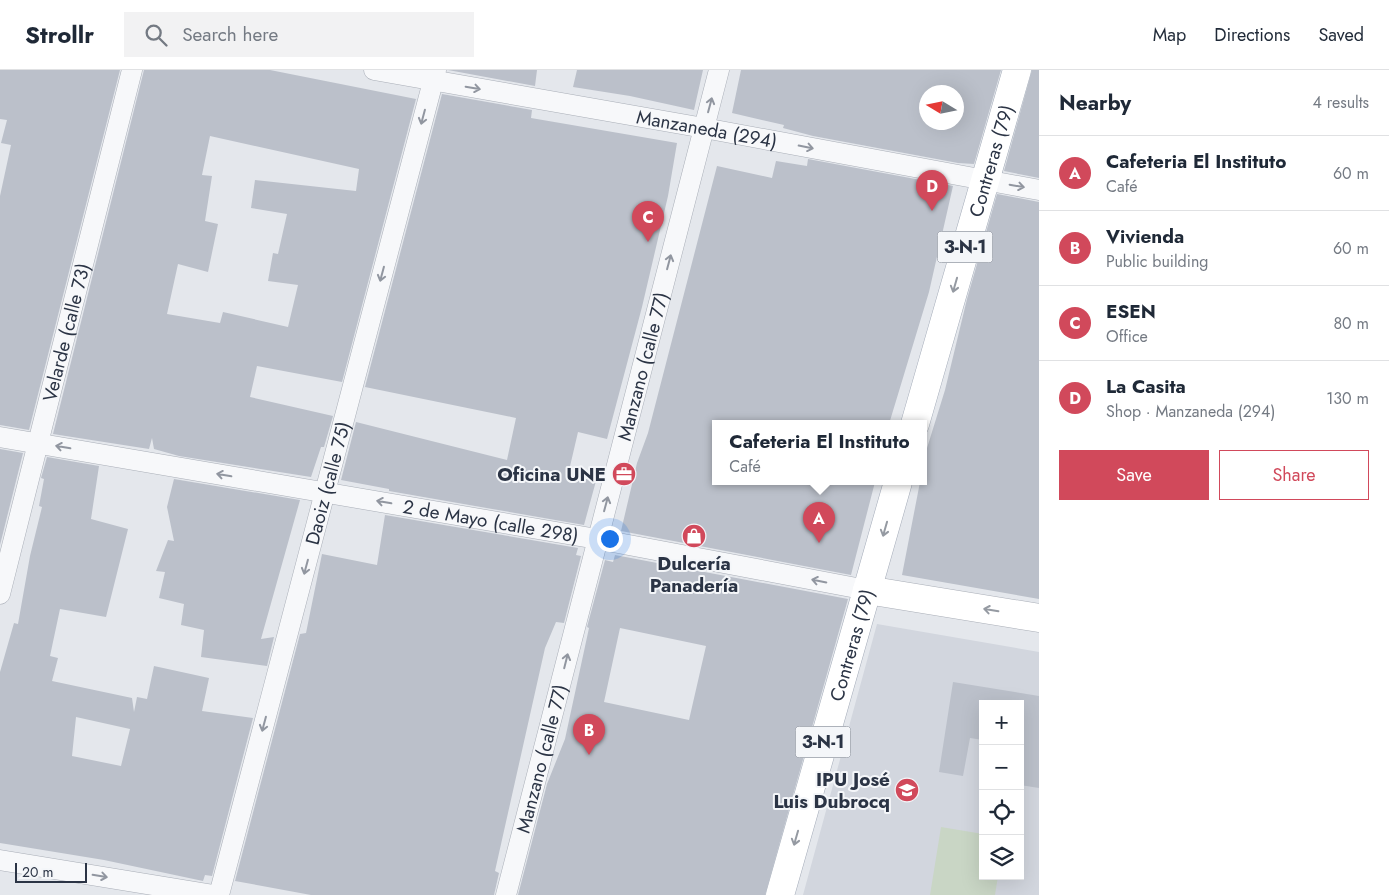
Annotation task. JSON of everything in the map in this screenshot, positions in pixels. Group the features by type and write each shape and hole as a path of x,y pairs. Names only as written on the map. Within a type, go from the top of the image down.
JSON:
{"main road":[{"name":"Contreras (79)","path":"916,420 1016,70"},
{"name":"Contreras (79)","path":"780,895 897,485"},
{"name":"2 de Mayo (calle 298)","path":"867,590 1039,618"}],"street":[{"name":"Velarde (calle 73)","path":"0,594 132,70"},
{"name":"Manzaneda (294)","path":"374,70 434,76 1039,190"},
{"name":"Manzano (calle 77)","path":"506,895 719,70"},
{"name":"Daoiz (calle 75)","path":"219,895 434,76"},
{"name":"2 de Mayo (calle 298)","path":"0,437 597,539 867,590"},
{"path":"0,860 214,895"}],"shaded area":[{"name":"IPU José Luis Dubrocq","path":"877,624 1039,652 1039,895 803,895"}],"green space":[{"path":"941,827 979,833 979,880 997,880 995,895 930,895"}],"building":[{"path":"0,70 120,70 29,430 0,425 0,196 11,145 1,143 7,120 0,119"},
{"path":"144,70 270,70 416,99 342,382 257,366 250,397 333,416 324,447 321,447 311,477 179,456 154,449 152,438 149,449 53,434","holes":["210,136 359,169 356,191 255,180 251,208 287,214 278,254 273,253 268,281 298,285 288,327 223,312 220,323 167,314 178,264 208,272 218,224 205,221 212,176 202,175"]},
{"path":"448,70 537,70 535,86"},
{"path":"577,70 703,70 694,110 630,96 573,87"},
{"path":"741,70 1001,70 974,164 958,163 813,136 783,128 784,125 732,113"},
{"path":"1032,70 1039,70 1039,178 1004,171"},
{"path":"442,94 532,110 531,118 677,143 668,196 642,307 607,439 578,432 568,475 596,481 584,525 389,491 389,489 341,480 356,422 507,460 516,418 365,387"},
{"path":"808,159 953,186 929,292 890,420 712,420 712,485 874,485 851,575 621,531 637,463 648,433 717,166 772,178 776,161 807,166"},
{"path":"997,194 1039,202 1039,599 902,575 919,485 927,485 927,448 945,390 967,299"},
{"path":"0,449 23,453 0,545"},
{"path":"47,457 99,466 91,519 128,529 106,617 60,609 50,656 58,658 52,681 132,698 134,712 137,697 147,699 154,666 209,678 202,711 253,718 212,876 205,875 203,881 104,860 0,843 0,672 14,623 18,624 30,556 42,507 39,506 44,479 41,478","holes":["76,717 130,729 121,766 72,756"]},
{"path":"174,479 300,500 261,639 274,637 267,666 201,657 204,630 181,625 184,604 159,598 165,572 156,571 168,540 174,541 167,507"},
{"path":"385,515 578,548 576,555 581,556 564,623 556,622 545,648 495,871 499,873 494,895 311,895 235,881 300,634 306,633 322,554 377,565"},
{"path":"615,555 848,599 765,895 518,895 547,784 565,739 589,628 587,627 605,560 613,562","holes":["620,628 706,646 689,720 604,702"]},
{"path":"953,682 1039,696 1039,788 1024,786 1024,700 979,700 979,739 970,738 963,776 939,772"}],"place":[{"name":"La Casita","path":"932,211"},
{"name":"ESEN","path":"648,242"},
{"name":"Oficina UNE","path":"624,474"},
{"name":"Dulcería Panadería","path":"694,536"},
{"name":"Cafeteria El Instituto","path":"819,543"},
{"name":"Vivienda","path":"589,755"},
{"name":"IPU José Luis Dubrocq","path":"907,790"}]}
